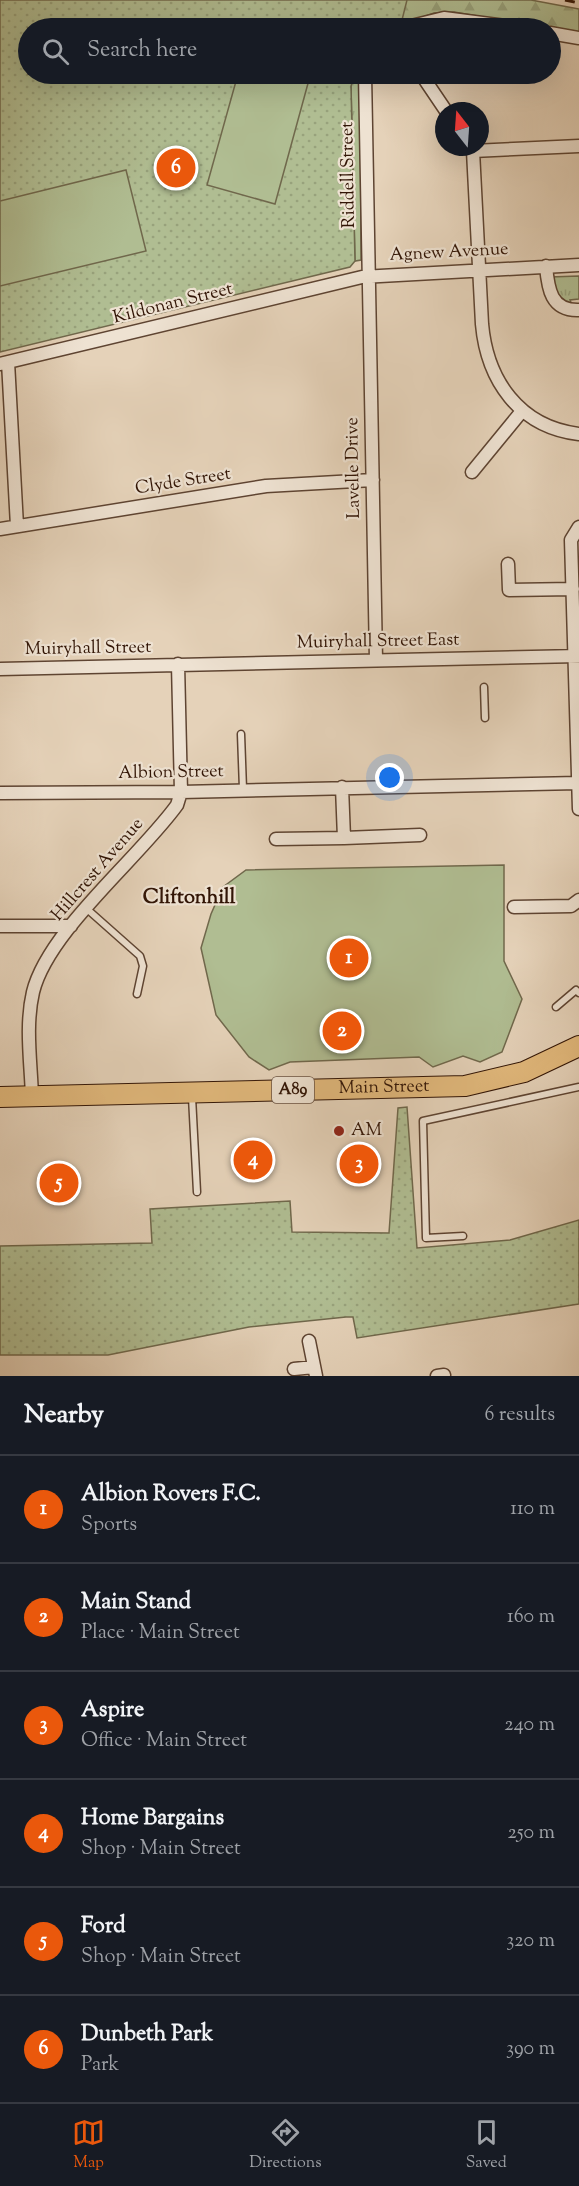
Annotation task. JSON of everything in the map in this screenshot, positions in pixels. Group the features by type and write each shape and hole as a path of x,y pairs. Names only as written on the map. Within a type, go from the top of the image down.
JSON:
{"main road":[{"name":"Main Street","path":"0,1097 101,1098 192,1091 465,1086 524,1072 579,1046"}],"street":[{"path":"561,35 579,38"},
{"name":"Riddell Street","path":"365,84 369,276"},
{"path":"428,84 440,102"},
{"path":"489,148 579,146"},
{"path":"471,156 484,347 501,388 522,411 550,427 579,434"},
{"name":"Agnew Avenue","path":"356,278 479,269 579,265"},
{"path":"546,266 548,288 553,300 562,308 579,310"},
{"name":"Lavelle Drive","path":"369,276 376,660"},
{"name":"Kildonan Street","path":"4,363 356,278"},
{"path":"4,363 17,526"},
{"path":"472,472 522,411"},
{"name":"Clyde Street","path":"0,529 266,486 373,480"},
{"path":"579,527 571,540 577,656 579,809"},
{"path":"508,564 509,590 573,589"},
{"name":"Muiryhall Street East","path":"178,664 376,660 483,661 577,656"},
{"name":"Muiryhall Street","path":"0,669 178,664"},
{"name":"Hillcrest Avenue","path":"32,1097 29,1033 33,993 44,965 71,926 177,805 181,792 178,664"},
{"name":"Albion Street","path":"0,793 181,792 578,783"},
{"path":"342,787 344,838"},
{"path":"276,839 420,835"},
{"path":"514,907 571,906 579,900"},
{"path":"0,926 71,926"},
{"path":"294,1369 315,1371 309,1341"}],"lane":[{"path":"484,687 485,718"},
{"path":"241,734 243,789"},
{"path":"87,909 140,956 143,966 137,994"},
{"path":"556,1007 576,990 579,993"},
{"path":"463,1236 426,1238 423,1121 579,1087"},
{"path":"192,1091 197,1192"}],"green space":[{"path":"0,0 407,0 402,18 18,18 18,84 352,84 355,261 350,267 0,352"},
{"path":"315,0 531,0 579,9 579,33 561,30 561,18 490,18 454,12 434,13 420,18 359,18"},
{"path":"235,84 308,84 275,204 207,185"},
{"path":"360,84 361,260 355,261 351,85"},
{"path":"126,170 146,251 0,286 0,201"},
{"path":"579,276 579,299 570,300 573,307 562,304 550,277"},
{"path":"504,865 504,961 522,999 502,1052 480,1062 463,1056 433,1067 419,1057 290,1062 269,1070 249,1057 216,1015 201,948 211,914 223,887 246,870"},
{"path":"407,1107 417,1248 510,1240 579,1220 579,1304 357,1338 353,1317 346,1317 249,1327 108,1355 0,1355 0,1246 152,1243 150,1209 290,1201 292,1232 389,1233 398,1108"}],"railway":[{"path":"565,0 579,3"}],"place":[{"name":"Dunbeth Park","path":"176,168"},
{"name":"Albion Rovers F.C.","path":"349,958"},
{"name":"Main Stand","path":"342,1031"},
{"name":"AM","path":"339,1131"},
{"name":"Home Bargains","path":"253,1160"},
{"name":"Aspire","path":"359,1164"},
{"name":"Ford","path":"59,1183"}],"district":[{"name":"Cliftonhill","path":"189,898"}]}
